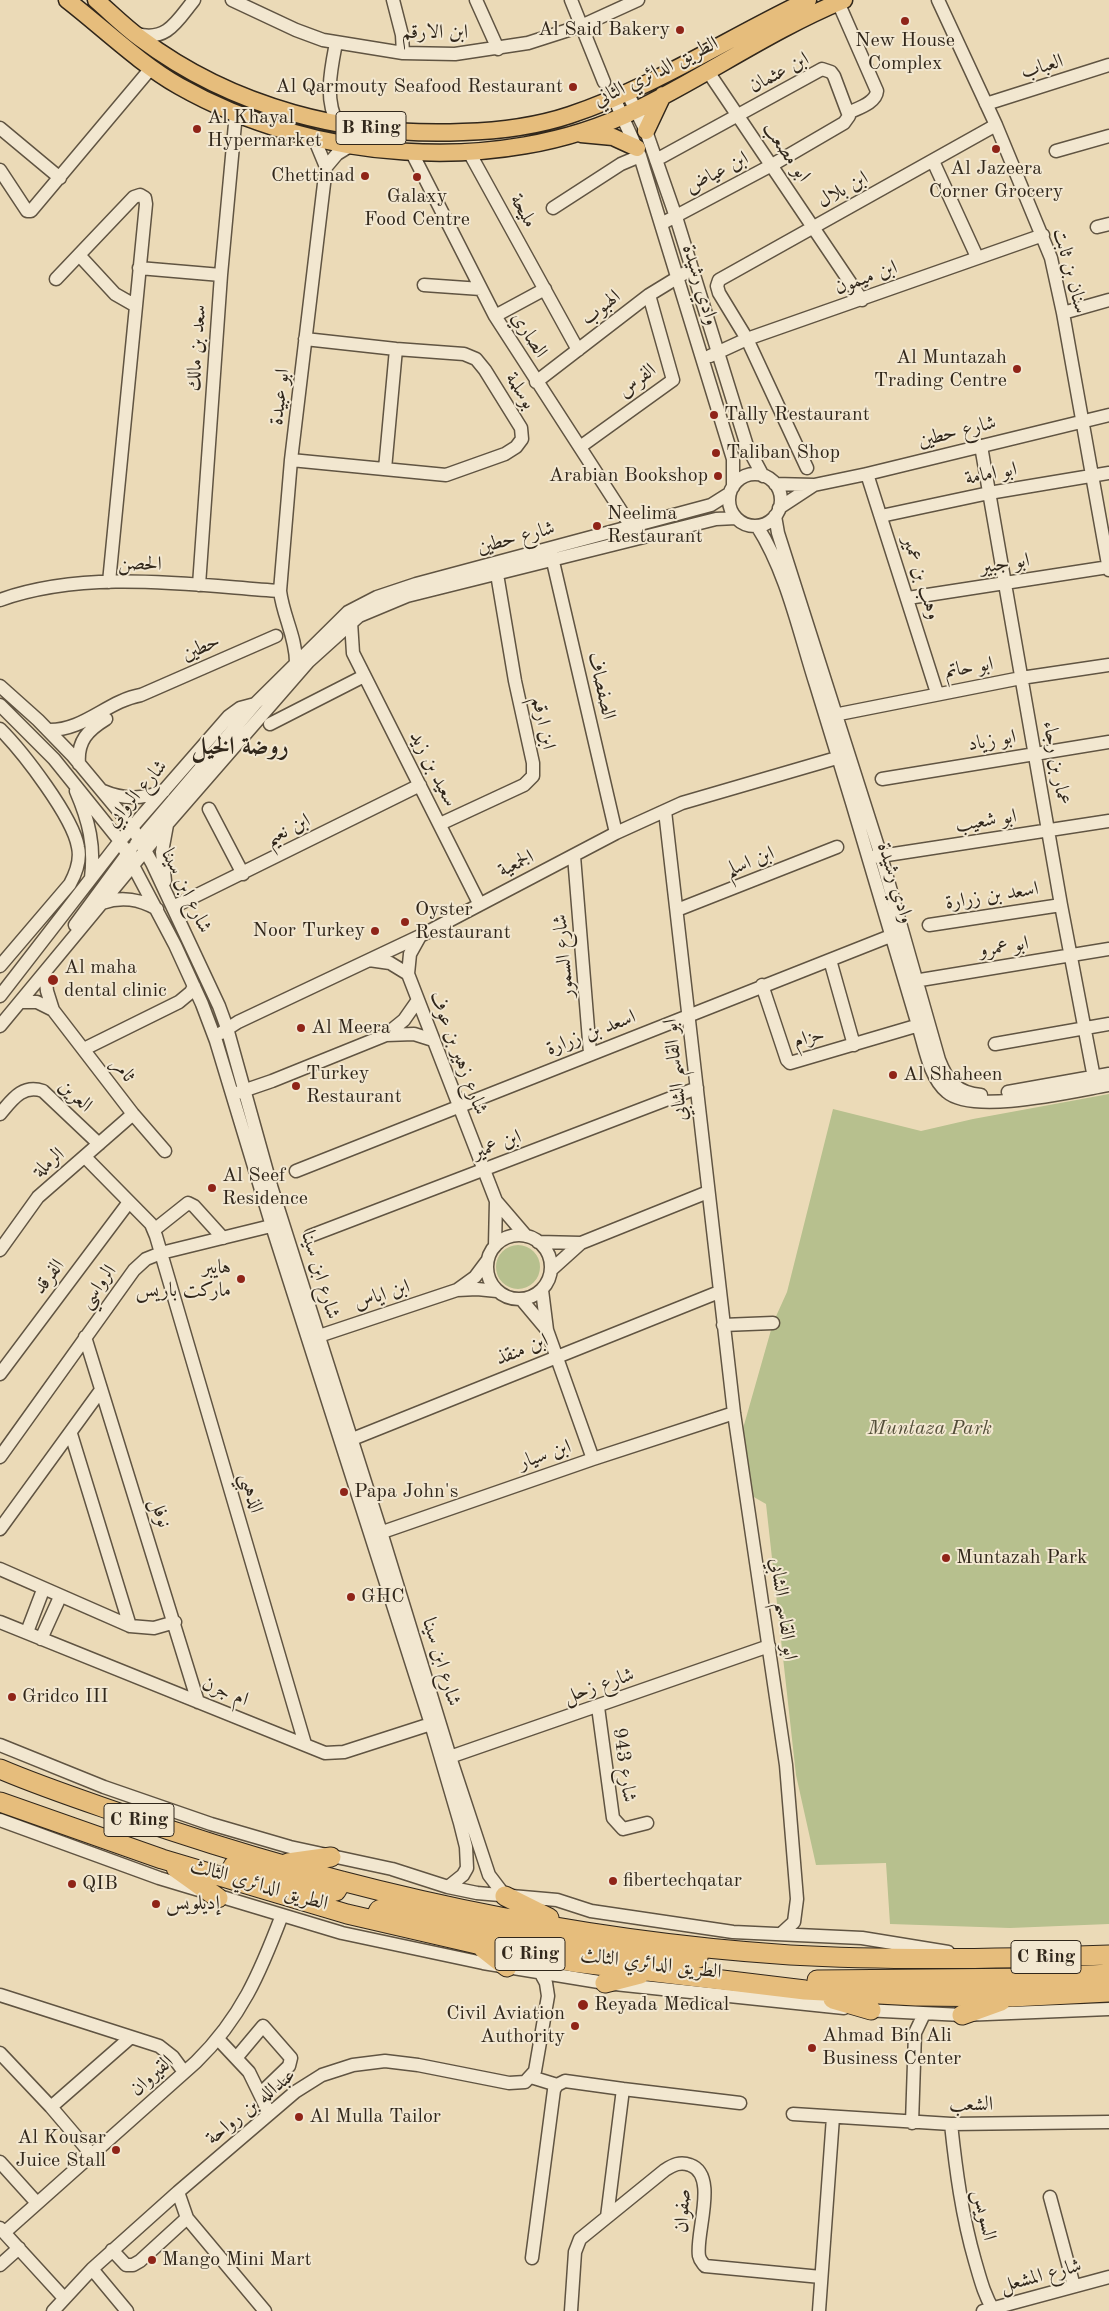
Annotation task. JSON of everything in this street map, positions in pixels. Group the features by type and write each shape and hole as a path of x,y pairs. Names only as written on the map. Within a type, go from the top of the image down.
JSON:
{"highway":[{"name":"الطريق الدائري الثالث","path":"0,1769 183,1835 280,1864 342,1881 482,1913 571,1928 703,1946 791,1955 983,1958 1109,1955"},
{"name":"الطريق الدائري الثالث","path":"0,1802 162,1859 374,1920 479,1944 573,1962 805,1990 916,1996 1012,1997 1109,1992"},
{"path":"67,1826 135,1837 326,1893 336,1890 342,1881"},
{"path":"280,1864 331,1856"},
{"path":"162,1859 218,1898"},
{"path":"505,1896 571,1928"},
{"path":"374,1920 379,1910 387,1907 489,1930 620,1951 698,1958 791,1955"},
{"path":"479,1944 507,1967"},
{"path":"605,1983 652,1971"},
{"path":"756,1983 860,1978 1037,1978 1109,1974"},
{"path":"805,1990 871,2010"},
{"path":"962,2015 1012,1997"}],"main road":[{"name":"الطريق الدائري الثاني","path":"67,0 177,85 236,113 314,138 350,146 412,153 469,152 530,144 573,133 630,113 803,18 841,1"},
{"name":"الطريق الدائري الثاني","path":"96,0 134,34 173,60 211,81 264,104 303,117 338,124 420,133 504,131 571,115 621,95 808,0"},
{"path":"646,131 663,95"},
{"path":"573,133 613,137 639,152"}],"street":[{"path":"134,34 158,36 172,26 194,0"},
{"name":"ابن الارقم","path":"232,0 296,30 336,43 403,53 455,54 528,43 581,26 638,0"},
{"path":"393,0 402,35 403,53"},
{"path":"476,0 498,49"},
{"path":"571,0 604,82"},
{"name":"سنان بن ثابت","path":"938,0 996,125 1043,235 1055,275 1063,313 1109,568"},
{"path":"841,1 878,91 875,98 869,103 848,113"},
{"path":"172,26 168,42 173,60"},
{"path":"336,43 330,100 332,112 338,124"},
{"name":"العباب","path":"986,104 1109,65"},
{"path":"0,170 29,212 60,178 152,67"},
{"name":"ابن عثمان","path":"661,157 822,69 831,72 834,76 848,113"},
{"name":"ابو مصعب","path":"711,76 815,227 862,300"},
{"name":"وادي رشيدة","path":"621,95 630,113 639,152 733,459 732,490"},
{"name":"سعد بن مالك","path":"199,585 221,275 236,113"},
{"name":"وادي رشيدة","path":"630,113 646,131 661,157 676,217 718,353 748,446 763,476"},
{"name":"ابن عياض","path":"661,224 772,165 844,123 848,119 848,113"},
{"name":"ابن بلال","path":"718,293 717,286 719,280 724,276 996,125"},
{"path":"0,128 60,178"},
{"path":"1056,151 1109,136"},
{"name":"ابو عبيدة","path":"296,662 295,643 282,605 280,591 291,460 326,167 314,138"},
{"path":"326,167 337,154 350,146"},
{"name":"مليحة","path":"469,152 578,350"},
{"path":"553,208 639,152"},
{"name":"الصاري","path":"412,153 495,316 638,538"},
{"path":"933,161 977,257"},
{"path":"56,279 134,198 140,195 146,200 110,582"},
{"name":"ابن ميمون","path":"703,359 747,339 1043,235"},
{"path":"79,255 115,294 136,306"},
{"path":"139,268 221,275"},
{"name":"الهبوب","path":"536,382 649,295 692,270"},
{"path":"424,285 481,288"},
{"path":"495,316 544,289"},
{"name":"وادي رشيدة","path":"718,293 747,339 807,468"},
{"name":"الفرس","path":"580,447 673,380 649,295"},
{"path":"1063,313 1109,300"},
{"name":"بوسلمة","path":"291,460 446,475 505,454 516,447 522,439 521,428 485,370 476,359 464,354 305,339"},
{"path":"385,469 396,349"},
{"name":"شارع حطين","path":"775,484 814,485 867,474 1109,415"},
{"name":"عمار بن رجاء","path":"981,446 1003,582 1070,955 1095,1082"},
{"name":"ابو امامة","path":"882,516 989,493 1109,472"},
{"name":"وهب بن عمير","path":"867,474 882,516 937,693"},
{"path":"749,475 763,476 775,484 780,493 777,512 767,523 757,526 747,525 736,518 729,504 732,490 743,478 749,475"},
{"name":"شارع حطين","path":"777,512 814,485"},
{"name":"شارع حطين","path":"351,622 373,608 407,596 497,574 632,526 710,505 732,490"},
{"name":"وادي رشيدة","path":"777,512 783,548 831,716"},
{"name":"شارع حطين","path":"324,641 348,612 390,591 551,554 638,538 716,519 736,518"},
{"name":"وادي رشيدة","path":"757,526 778,567 831,716 875,857 923,1024 950,1082 968,1093 998,1094 1095,1082 1109,1085"},
{"name":"الصفصاف","path":"551,554 616,833"},
{"name":"ابو جبير","path":"908,598 1003,582 1109,568"},
{"name":"ابن ارقم","path":"440,824 524,785 533,776 533,763 515,681 497,574"},
{"name":"الحصن","path":"0,600 46,587 77,583 110,582 199,585 280,591"},
{"name":"شارع الروابي","path":"0,996 120,841 229,716 240,708 255,704 296,662 351,622"},
{"name":"سعيد بن زيد","path":"351,622 353,653 479,903"},
{"path":"291,630 303,636 340,646 353,653"},
{"name":"حطين","path":"48,730 72,728 118,702 276,636"},
{"name":"شارع الروابي","path":"168,823 324,641"},
{"name":"ابو حاتم","path":"831,716 937,693 1109,665"},
{"path":"270,724 364,676"},
{"name":"شارع ابن سينا","path":"0,686 48,730 79,764 132,827 142,844 209,982 227,1028 238,1093"},
{"name":"حطين","path":"79,764 79,748 86,733 130,705 141,694"},
{"path":"0,1026 102,903 142,844 255,704"},
{"name":"شارع ابن سينا","path":"0,705 35,739 70,778 120,841 157,909 194,986 238,1093 271,1186 278,1225 446,1758 489,1875 505,1896"},
{"path":"0,729 30,764 62,812 72,829 79,849 78,868 70,884 0,966"},
{"name":"ابو زياد","path":"882,779 1109,742"},
{"name":"الجمعية","path":"216,1042 227,1028 420,936 479,903 665,810 701,796 844,756"},
{"path":"70,778 91,832 93,849 91,880"},
{"name":"ابن نعيم","path":"170,902 243,874 420,785"},
{"path":"101,790 135,799 164,791"},
{"path":"209,809 243,874"},
{"name":"ابو القاسم الشابي","path":"665,810 734,1413 786,1765 797,1899"},
{"name":"ابو شعيب","path":"875,857 1109,821"},
{"path":"142,844 168,823"},
{"path":"168,823 162,852 170,902"},
{"path":"60,954 78,919 131,859 132,827"},
{"name":"ابن اسلم","path":"677,910 836,847"},
{"name":"شارع السمور","path":"574,856 590,1053"},
{"path":"102,903 126,899 142,902 157,909"},
{"name":"اسعد بن زرارة","path":"929,924 1061,905"},
{"path":"18,943 56,926"},
{"name":"اسعد بن زرارة","path":"296,1171 762,985 896,934"},
{"name":"شارع زهير بن عوف","path":"420,936 410,954 408,974 482,1170 496,1201 526,1236"},
{"name":"ابو عمرو","path":"911,981 1109,948"},
{"name":"شارع زهير بن عوف","path":"369,960 390,963 408,974"},
{"path":"830,960 854,1045"},
{"name":"ثامر","path":"44,972 53,1010 133,1114 165,1151"},
{"name":"حزام","path":"762,985 788,1062 794,1063 923,1024"},
{"path":"84,1049 179,1002 191,992 194,986"},
{"path":"238,1093 386,1035 404,1020 418,1000"},
{"path":"20,1002 38,1002 53,1010"},
{"path":"995,1044 1109,1024"},
{"path":"386,1035 414,1034 432,1040"},
{"name":"وادي رشيدة","path":"1095,1082 1109,1074"},
{"name":"ابن عمير","path":"310,1236 697,1088"},
{"name":"العرين","path":"0,1114 22,1091 36,1089 43,1091 99,1144"},
{"name":"الرملة","path":"0,1250 38,1197 133,1114"},
{"path":"84,1157 154,1230 161,1253"},
{"path":"551,1270 581,1243 708,1192"},
{"name":"شارع زهير بن عوف","path":"495,1246 496,1201"},
{"name":"الفرقد","path":"0,1374 129,1202"},
{"path":"154,1230 188,1203 194,1206 223,1238"},
{"name":"الرواسي","path":"0,1457 134,1270 146,1259 161,1253 278,1225"},
{"path":"526,1236 538,1242 547,1252 551,1270 547,1283 542,1290 530,1297 521,1299 506,1297 497,1292 489,1279 487,1269 488,1259 495,1246 508,1238 526,1236"},
{"path":"538,1242 581,1243"},
{"name":"الذهبي","path":"161,1253 305,1744"},
{"name":"ابن اياس","path":"457,1290 475,1277 488,1259"},
{"name":"ابن اياس","path":"313,1338 457,1290 477,1289 497,1292"},
{"path":"542,1290 547,1330 593,1459"},
{"name":"ابن منقذ","path":"346,1442 719,1292"},
{"path":"521,1299 547,1330"},
{"path":"723,1325 773,1323"},
{"name":"نوفل","path":"85,1337 175,1622 198,1702"},
{"path":"0,1529 102,1390"},
{"name":"ابن سيار","path":"376,1534 593,1459 734,1413"},
{"path":"71,1434 130,1626"},
{"path":"0,1569 43,1590 130,1626 154,1628 175,1622"},
{"path":"27,1632 43,1590"},
{"path":"41,1638 60,1597"},
{"name":"ام جرن","path":"0,1622 325,1753 344,1752 435,1723"},
{"name":"شارع زحل","path":"446,1758 598,1707 769,1646"},
{"name":"شارع 943","path":"598,1707 613,1818 623,1829 647,1823"},
{"name":"الطريق الدائري الثالث","path":"0,1745 104,1787 211,1824 331,1856 392,1869 448,1887 505,1896 558,1900 591,1911 733,1932 782,1933 881,1941 983,1958"},
{"name":"شارع ابن سينا","path":"446,1758 468,1860 467,1868 463,1875 448,1887"},
{"name":"الطريق الدائري الثالث","path":"0,1820 218,1898 342,1933 507,1967 605,1983 904,2013 962,2015 1109,2009"},
{"path":"782,1933 794,1922 797,1899"},
{"path":"797,1899 803,1924 813,1935"},
{"name":"القيروان","path":"2,2230 37,2204 218,2039 251,1991 282,1915"},
{"path":"540,1972 546,1983 548,1996 535,2071 531,2077 557,2085"},
{"path":"548,1996 555,1984 566,1976"},
{"path":"0,1995 131,2037 166,2051 184,2072"},
{"path":"904,2013 915,2033"},
{"path":"912,2123 915,2033 924,2014"},
{"path":"237,2057 263,2026 291,2058 289,2066 261,2093"},
{"path":"51,2107 131,2037"},
{"path":"218,2039 237,2057 249,2072 261,2093 269,2114"},
{"path":"0,2053 51,2107 92,2155"},
{"name":"عبدالله بن رواحة","path":"53,2311 92,2269 178,2192 294,2092 322,2075 345,2067 369,2062 402,2062 517,2084 531,2077"},
{"path":"532,2258 554,2090 557,2085 565,2081 740,2103"},
{"path":"607,2217 623,2089"},
{"name":"الشعب","path":"793,2114 951,2124 1109,2122"},
{"path":"819,2311 834,2117"},
{"name":"السويس","path":"951,2124 956,2177 964,2223 990,2310"},
{"path":"0,2162 37,2204"},
{"name":"صفوان","path":"571,2311 577,2246 587,2233 664,2170 678,2163 687,2163 698,2170 704,2182 699,2254 705,2266 821,2277"},
{"path":"178,2192 188,2218 265,2311"},
{"path":"1050,2196 1074,2286"},
{"path":"112,2250 126,2265 133,2265 140,2261 188,2218"},
{"path":"2,2230 64,2298"},
{"path":"0,2265 18,2248"},
{"path":"92,2269 127,2311"},
{"name":"شارع المشعل","path":"990,2310 1109,2277"}],"green space":[{"name":"Muntaza Park","path":"1109,1094 1109,1924 1010,1928 890,1924 886,1863 816,1865 796,1775 766,1504 752,1496 742,1432 773,1323 787,1292 833,1109 921,1131 973,1119"},
{"path":"522,1245 534,1251 539,1258 539,1276 534,1283 527,1288 514,1289 502,1283 497,1276 496,1263 502,1251 509,1246"}],"place":[{"name":"New House Complex","path":"905,21"},
{"name":"Al Said Bakery","path":"680,30"},
{"name":"Al Qarmouty Seafood Restaurant","path":"573,87"},
{"name":"Al Khayal Hypermarket","path":"197,129"},
{"name":"Al Jazeera Corner Grocery","path":"996,149"},
{"name":"Chettinad","path":"365,176"},
{"name":"Galaxy Food Centre","path":"417,177"},
{"name":"Al Muntazah Trading Centre","path":"1017,369"},
{"name":"Tally Restaurant","path":"714,415"},
{"name":"Taliban Shop","path":"716,453"},
{"name":"Arabian Bookshop","path":"718,476"},
{"name":"Neelima Restaurant","path":"597,526"},
{"name":"Oyster Restaurant","path":"405,922"},
{"name":"Noor Turkey","path":"375,931"},
{"name":"Al maha dental clinic","path":"53,980"},
{"name":"Al Meera","path":"301,1028"},
{"name":"Al Shaheen","path":"893,1075"},
{"name":"Turkey Restaurant","path":"296,1086"},
{"name":"Al Seef Residence","path":"212,1188"},
{"name":"هايبر ماركت باريس","path":"241,1279"},
{"name":"Papa John's","path":"344,1492"},
{"name":"Muntazah Park","path":"946,1558"},
{"name":"GHC","path":"351,1597"},
{"name":"Gridco III","path":"12,1697"},
{"name":"fibertechqatar","path":"613,1881"},
{"name":"QIB","path":"72,1884"},
{"name":"إديلويس","path":"156,1904"},
{"name":"Reyada Medical","path":"583,2005"},
{"name":"Civil Aviation Authority","path":"575,2026"},
{"name":"Ahmad Bin Ali Business Center","path":"812,2048"},
{"name":"Al Mulla Tailor","path":"299,2117"},
{"name":"Al Kousar Juice Stall","path":"116,2150"},
{"name":"Mango Mini Mart","path":"152,2260"}],"district":[{"name":"روضة الخيل","path":"240,747"}]}
